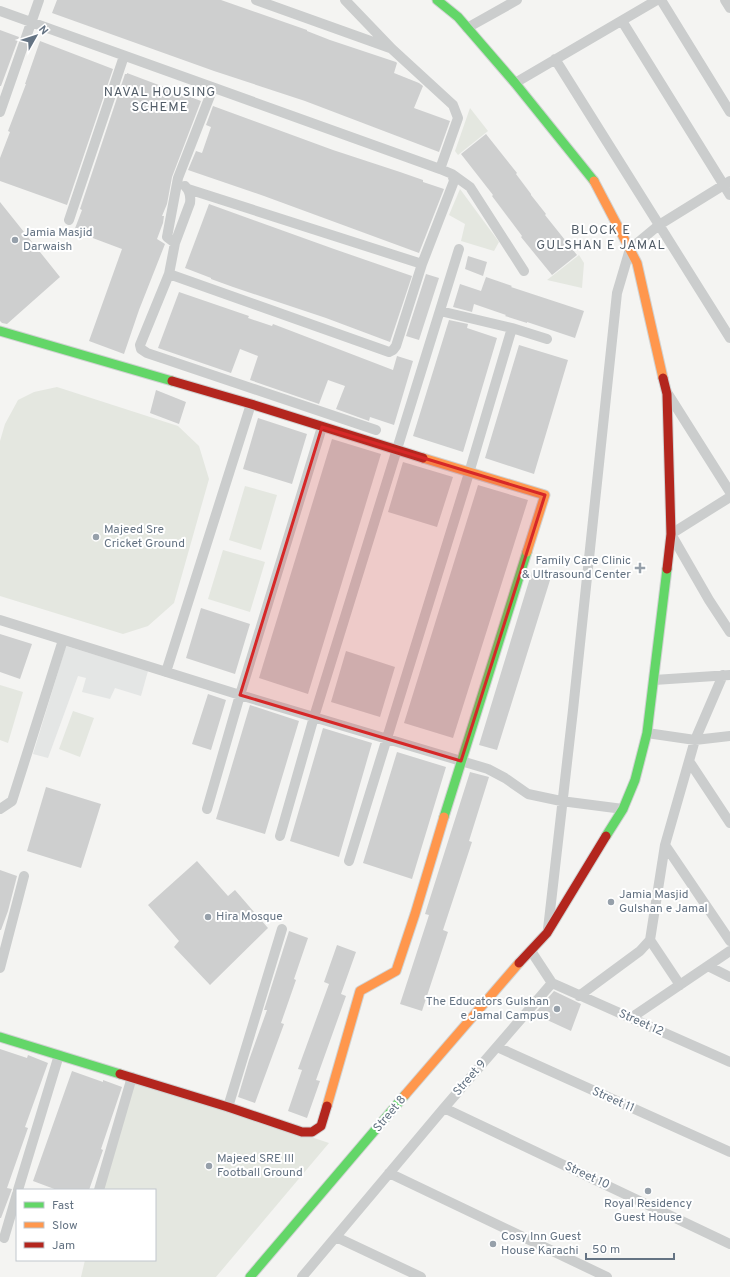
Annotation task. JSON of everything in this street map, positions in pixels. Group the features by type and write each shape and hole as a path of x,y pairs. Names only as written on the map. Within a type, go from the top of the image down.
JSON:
{"street":[{"path":"0,112 38,0"},
{"path":"256,0 392,49"},
{"path":"345,0 392,49 453,105 458,118 440,169"},
{"name":"Street 8","path":"250,1277 505,978 547,933 624,809 635,780 646,733 654,680 671,534 667,394 637,263 593,178 515,83 458,17 437,0"},
{"path":"467,28 517,0"},
{"path":"515,83 657,0"},
{"path":"661,0 730,112"},
{"path":"725,0 730,8"},
{"path":"0,12 452,174 470,187 524,271"},
{"path":"622,21 727,183 730,195"},
{"path":"69,220 124,56"},
{"path":"555,59 730,338"},
{"path":"175,243 167,237 178,178 213,88"},
{"path":"168,274 389,352 396,346 422,264 454,182 452,174"},
{"path":"178,178 188,189 190,203 175,243 168,274 140,345 141,349 147,353 376,430"},
{"path":"547,933 561,801 573,710 617,293 630,250 659,225 727,183"},
{"path":"188,189 422,264"},
{"path":"280,836 314,717 459,249"},
{"path":"440,311 512,328 547,339"},
{"path":"349,861 388,739 512,328"},
{"path":"0,330 251,404 469,473 545,495 396,971 360,991 321,1126 312,1132 302,1132 228,1107 0,1037"},
{"path":"667,394 730,492"},
{"path":"166,672 251,404"},
{"path":"207,809 240,695 322,427"},
{"path":"730,497 671,534 730,632"},
{"path":"0,620 240,695 488,769 505,778 528,794 561,801 624,809"},
{"path":"0,809 12,801 63,640"},
{"path":"580,996 640,951 650,940 665,845 689,761 696,740 726,675 654,680"},
{"path":"646,733 696,740 730,736"},
{"path":"689,761 730,823"},
{"path":"665,845 730,941"},
{"path":"0,968 24,876"},
{"path":"228,1107 282,929"},
{"path":"650,940 680,985"},
{"path":"531,951 552,983"},
{"path":"631,1018 730,951"},
{"path":"708,966 730,977"},
{"name":"Street 12","path":"552,983 730,1062"},
{"name":"Street 9","path":"302,1277 444,1108 552,983"},
{"name":"Street 11","path":"496,1047 730,1152"},
{"path":"18,1189 59,1055"},
{"path":"99,1189 132,1077"},
{"name":"Street 10","path":"444,1108 730,1244"},
{"path":"389,1173 607,1277"},
{"path":"4,1238 16,1197"},
{"path":"336,1237 421,1277"}],"highlighted area":[{"path":"322,427 545,495 461,761 240,695"}],"shaded area":[{"path":"470,108 488,131 458,155 455,151"},
{"path":"460,189 499,242 494,251 461,241 465,224 449,215"},
{"path":"579,255 584,263 582,288 547,280"},
{"name":"Majeed Sre Cricket Ground","path":"57,387 178,426 199,446 209,479 174,603 148,626 123,634 0,596 0,441 5,424 18,400 34,392"},
{"path":"245,486 277,495 261,550 229,540"},
{"path":"223,550 265,562 250,612 208,599"},
{"path":"66,646 148,671 141,696 115,688 110,699 82,692 86,678 78,676 48,758 33,754"},
{"path":"0,685 23,692 8,743 0,740"},
{"path":"73,711 94,718 80,757 59,749"},
{"name":"Majeed SRE III Football Ground","path":"132,1077 329,1143 216,1277 81,1277 85,1261 156,1261 156,1189 103,1189"}],"building":[{"path":"57,0 221,0 307,30 330,40 396,62 394,73 423,86 414,108 450,121 439,152 305,101 214,71 52,13"},
{"path":"0,30 19,37 1,86 0,86"},
{"path":"40,41 113,69 67,205 0,181 0,158"},
{"path":"127,73 201,101 172,177 167,204 162,216 164,216 163,223 157,239 165,244 139,310 124,354 89,341 122,249 74,231 125,74"},
{"path":"213,106 333,150 423,180 423,182 444,189 419,253 264,196 188,170 196,151 202,153 211,127 206,125"},
{"path":"486,134 517,173 516,174 546,214 545,215 577,255 552,275 521,237 522,236 492,196 493,195 461,154"},
{"name":"Jamia Masjid Darwaish","path":"0,202 60,277 7,324 0,321"},
{"path":"209,204 412,276 390,342 326,318 233,287 185,268"},
{"path":"468,256 487,262 483,276 465,269"},
{"path":"426,274 439,278 419,340 406,336"},
{"path":"486,277 512,286 511,287 584,311 575,338 505,316 506,315 474,304 472,312 453,307 460,284 481,291"},
{"path":"179,292 249,316 248,318 272,326 273,324 393,370 397,356 413,361 394,425 370,417 369,421 336,409 345,386 328,380 319,404 250,380 258,356 240,349 231,373 158,348"},
{"path":"449,320 468,324 467,328 497,338 463,452 413,436"},
{"path":"519,345 568,360 534,474 485,458"},
{"path":"156,390 186,402 179,424 150,413"},
{"path":"258,418 307,434 292,484 243,469"},
{"path":"332,439 381,454 308,694 259,678"},
{"path":"403,462 453,477 437,527 388,512"},
{"path":"478,485 528,500 453,738 404,723"},
{"path":"532,571 551,577 497,750 479,745"},
{"path":"201,608 250,624 235,674 186,658"},
{"path":"0,634 32,644 20,679 0,672"},
{"path":"346,651 395,667 380,717 331,702"},
{"path":"208,694 226,700 211,750 192,744"},
{"path":"250,705 299,721 265,834 216,819"},
{"path":"323,728 372,743 339,857 290,841"},
{"path":"397,752 446,767 412,879 363,863"},
{"path":"470,772 489,777 469,841 472,842 443,930 448,932 422,1011 400,1004 429,915 425,914"},
{"path":"46,787 101,804 81,868 27,851"},
{"name":"Hira Mosque","path":"197,861 228,896 235,890 268,928 210,985 174,947 179,941 148,905"},
{"path":"0,870 17,876 8,911 1,930 0,930"},
{"path":"289,931 308,938 294,979 296,980 281,1023 284,1024 255,1103 238,1097 249,1060 267,1010 264,1010"},
{"path":"337,945 356,952 341,994 346,996 316,1080 320,1081 307,1118 288,1111 302,1070 298,1069 329,984 324,982"},
{"name":"The Educators Gulshan e Jamal Campus","path":"554,991 581,1004 571,1031 534,1014"},
{"path":"0,1049 27,1058 28,1055 48,1063 25,1127 28,1128 7,1188 12,1189 1,1218 0,1218"},
{"path":"72,1071 122,1087 89,1189 54,1189 33,1181"}],"traffic: fast":[{"path":"437,0 458,17 515,83 594,181"},
{"path":"0,331 172,381"},
{"path":"444,817 527,552"},
{"path":"606,836 623,809 635,780 647,733 667,569"},
{"path":"0,1037 120,1074"},
{"path":"250,1277 405,1095"}],"traffic: slow":[{"path":"594,181 637,263 663,378"},
{"path":"423,458 545,495 527,552"},
{"path":"327,1106 360,991 396,971 444,817"},
{"path":"405,1095 519,963"}],"traffic: jam":[{"path":"663,378 667,394 671,534 667,569"},
{"path":"172,381 423,458"},
{"path":"519,963 547,933 606,836"},
{"path":"120,1074 228,1107 302,1132 312,1132 321,1126 327,1106"}],"place":[{"name":"Jamia Masjid Darwaish","path":"15,240"},
{"name":"Majeed Sre Cricket Ground","path":"96,537"},
{"name":"Family Care Clinic & Ultrasound Center","path":"640,568"},
{"name":"Jamia Masjid Gulshan e Jamal","path":"611,902"},
{"name":"Hira Mosque","path":"208,917"},
{"name":"The Educators Gulshan e Jamal Campus","path":"557,1009"},
{"name":"Majeed SRE III Football Ground","path":"209,1166"},
{"name":"Royal Residency Guest House","path":"648,1191"},
{"name":"Cosy Inn Guest House Karachi","path":"493,1244"}],"district":[{"name":"NAVAL HOUSING SCHEME","path":"160,100"},
{"name":"BLOCK E GULSHAN E JAMAL","path":"601,238"}]}
